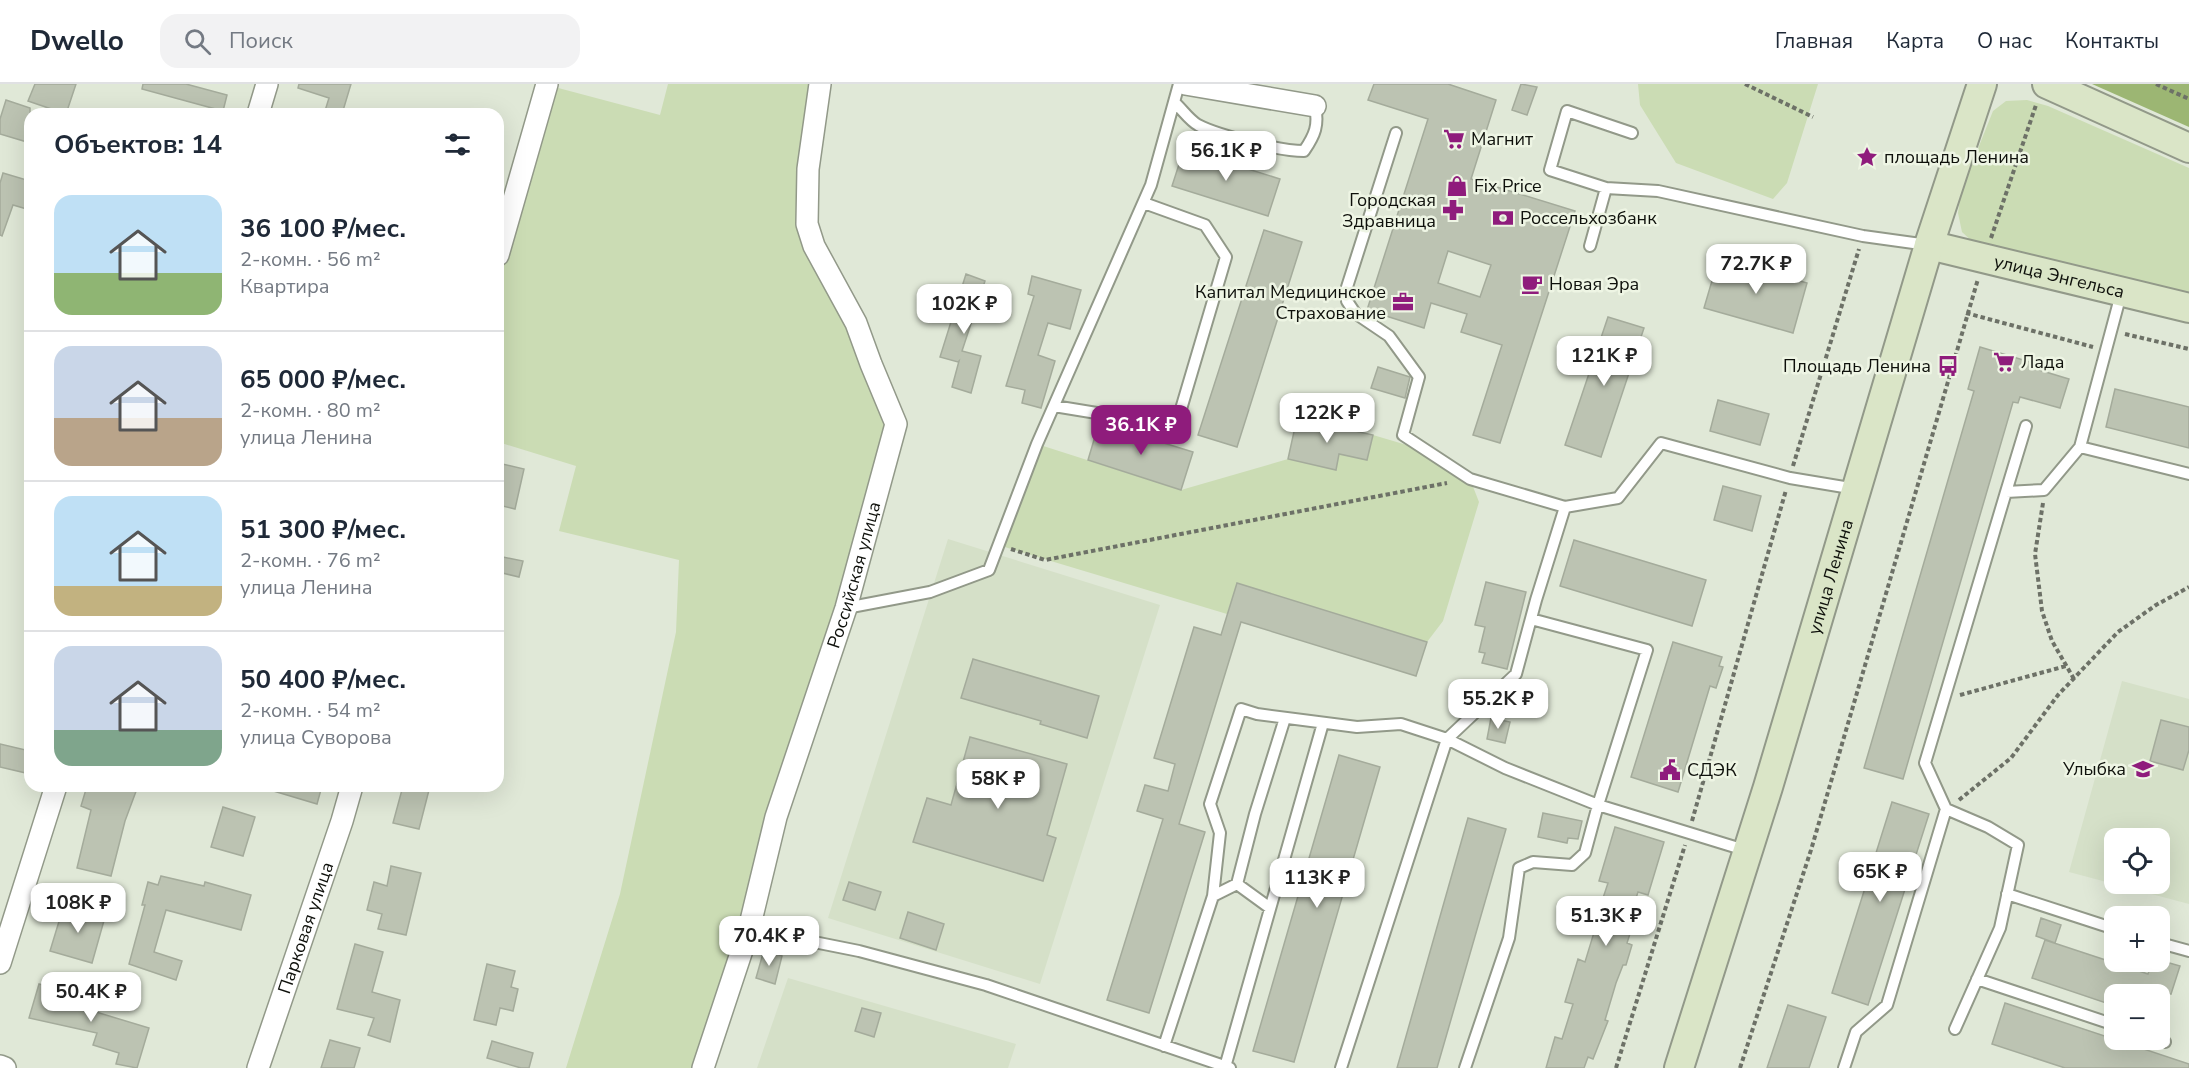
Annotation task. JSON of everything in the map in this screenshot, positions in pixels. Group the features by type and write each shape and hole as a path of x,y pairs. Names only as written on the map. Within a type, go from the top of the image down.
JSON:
{"street":[{"path":"260,108 267,84"},
{"path":"504,234 547,84"},
{"name":"Российская улица","path":"704,1068 749,929 776,817 846,608 896,424 856,323 814,246 807,224 808,169 820,84"},
{"name":"улица Ленина","path":"1679,1068 1748,851 1929,245 1982,84"},
{"path":"2043,89 2189,148"},
{"path":"1180,93 1315,106"},
{"name":"улица Энгельса","path":"1929,245 2189,308"},
{"path":"0,963 54,792"},
{"name":"Парковая улица","path":"258,1068 350,792"},
{"path":"0,1066 5,1068"}],"lane":[{"path":"1179,84 1180,93 1197,125 1237,138 1292,151 1304,151 1315,135 1318,120 1315,106"},
{"path":"846,608 930,592 989,570 1033,453 1151,185 1180,93"},
{"path":"1632,133 1567,111 1550,170 1606,189 1658,191 1863,236 1929,245"},
{"path":"1396,133 1347,287 1347,301 1355,313 1389,336 1419,377 1403,435 1470,478 1565,507 1618,498 1661,443 1790,478 1856,489"},
{"path":"1590,246 1606,189"},
{"path":"1054,406 1176,426 1226,257 1205,225 1144,202"},
{"path":"2006,492 2044,490 2080,447 2121,292"},
{"path":"1844,1068 1856,1032 1887,1005 1946,809 1925,764 2026,426"},
{"path":"2080,447 2189,474"},
{"path":"1341,1068 1446,739 1516,674 1565,507"},
{"path":"1465,1068 1509,938 1519,868 1533,862 1572,865 1585,853 1647,650 1531,619"},
{"path":"1164,1046 1213,896 1220,833 1210,804 1240,709 1257,714 1358,727 1401,724 1446,739 1505,768 1598,805 1748,851"},
{"path":"1213,896 1237,884 1254,814 1286,718"},
{"path":"749,929 859,951 986,985 1228,1067 1270,908 1323,723"},
{"path":"1946,809 1988,827 2018,845 2000,928 1955,1029"},
{"path":"1237,884 1270,908"},
{"path":"2007,894 2104,925"},
{"path":"2170,946 2189,951"},
{"path":"1977,979 2104,1021"}],"path":[{"path":"1745,84 1813,117"},
{"path":"2156,84 2189,99"},
{"path":"1740,1068 1811,850 1966,314 2043,89"},
{"path":"1616,1068 1689,834 1790,478 1863,236"},
{"path":"1966,314 2093,347 2124,334 2189,349"},
{"path":"998,545 1045,560 1470,478"},
{"path":"2044,490 2035,554 2042,611 2052,640 2074,679"},
{"path":"1946,809 2011,758 2058,696 2118,632 2156,604 2189,587"},
{"path":"1944,699 2066,666"}],"shaded area":[{"path":"668,84 820,84 807,224 896,424 703,1068 566,1068 620,894 676,632 679,560 559,531 576,466 504,444 504,234 547,85 660,115"},
{"path":"1638,84 1818,84 1787,183 1773,199 1676,163 1640,105"},
{"path":"2027,100 2048,106 2189,168 2189,297 1975,244 1962,232 1958,213 1961,191 1993,111 2006,101"},
{"path":"1373,435 1427,451 1470,479 1479,502 1443,621 1427,642 1237,583 1227,614 998,545 1037,444 1181,490 1288,459 1336,470 1339,454 1367,460"},
{"path":"948,539 1160,605 1040,984 828,918"},
{"name":"Улыбка","path":"2122,681 2189,699 2189,904 2152,894 2170,894 2170,828 2104,828 2104,881 2069,872"},
{"path":"788,978 1016,1044 1008,1068 757,1068"}],"green space":[{"path":"2092,84 2189,84 2189,127"}],"building":[{"path":"35,84 76,84 68,108 48,108 28,101"},
{"path":"143,84 186,84 227,95 224,108 212,108 142,89"},
{"path":"299,84 351,84 344,108 326,108 329,98 298,88"},
{"path":"1374,84 1448,84 1496,100 1471,179 1575,211 1500,443 1473,435 1502,345 1461,332 1467,314 1431,303 1424,328 1367,310 1428,119 1368,100","holes":["1448,251 1491,265 1480,297 1438,283"]},
{"path":"1521,84 1537,87 1527,115 1512,110"},
{"path":"6,100 30,108 24,108 24,141 0,134 0,119"},
{"path":"1184,149 1280,179 1268,216 1172,186"},
{"path":"3,173 24,179 24,208 13,205 2,236 0,235 0,183"},
{"path":"1264,230 1302,242 1237,447 1198,435"},
{"path":"1719,257 1807,283 1793,333 1704,308"},
{"path":"966,274 985,281 962,351 981,356 971,393 952,387 959,361 940,357"},
{"path":"1032,276 1081,290 1070,329 1048,323 1038,355 1055,361 1041,408 1022,403 1025,390 1006,386 1034,296 1028,294"},
{"path":"1608,317 1644,328 1601,457 1565,445"},
{"path":"1980,347 2030,362 2029,367 2069,379 2060,408 2020,397 2018,403 2013,402 1903,779 1864,768 1974,391 1968,389"},
{"path":"1378,367 1410,377 1405,398 1371,388"},
{"path":"2115,389 2189,407 2189,448 2106,427"},
{"path":"1718,400 1769,414 1760,445 1710,431"},
{"path":"1297,418 1373,435 1367,460 1339,454 1336,470 1288,459"},
{"path":"1099,423 1193,452 1181,490 1088,460"},
{"path":"504,464 524,469 515,509 504,506"},
{"path":"1723,486 1761,496 1752,531 1714,520"},
{"path":"1574,540 1706,580 1692,626 1560,586"},
{"path":"504,557 523,561 519,577 504,573"},
{"path":"1486,582 1526,592 1507,669 1482,663 1485,653 1479,652 1485,627 1475,625"},
{"path":"1237,583 1427,642 1416,676 1241,622 1179,824 1205,832 1149,1013 1107,1000 1163,819 1137,811 1145,785 1168,791 1175,764 1154,758 1194,627 1221,635"},
{"path":"1673,642 1722,657 1719,666 1723,667 1716,688 1710,686 1678,792 1631,777"},
{"path":"973,659 1099,696 1087,738 1040,724 1041,721 961,698"},
{"path":"1491,718 1510,722 1505,743 1487,739"},
{"path":"2161,720 2189,727 2189,750 2183,770 2150,761"},
{"path":"970,737 1067,764 1047,835 1056,838 1043,881 913,842 927,798 951,805"},
{"path":"0,744 24,750 24,773 0,767"},
{"path":"1339,755 1380,767 1294,1062 1253,1051"},
{"path":"85,792 136,792 125,821 111,876 77,868 91,810 81,806"},
{"path":"277,792 320,792 317,804"},
{"path":"401,792 428,792 419,829 393,823"},
{"path":"1892,802 1929,814 1868,1005 1832,993"},
{"path":"223,807 255,817 243,856 211,847"},
{"path":"1543,813 1582,821 1578,839 1568,838 1567,843 1538,837"},
{"path":"1468,818 1506,829 1437,1068 1397,1068"},
{"path":"1615,827 1664,842 1648,895 1638,892 1628,923 1633,924 1627,943 1632,945 1626,965 1623,965 1616,983 1605,1020 1608,1021 1593,1059 1588,1057 1584,1068 1546,1068 1555,1037 1562,1039 1573,1004 1565,1002 1578,959 1585,962 1596,926 1594,925 1608,883 1599,881"},
{"path":"391,866 421,873 406,935 378,929 382,914 367,910 374,882 387,886"},
{"path":"161,876 204,886 205,882 251,895 241,930 166,910 154,952 182,961 176,980 129,964 145,905 142,905 148,882 158,885"},
{"path":"849,882 881,892 875,910 843,900"},
{"path":"64,905 105,917 92,963 50,951"},
{"path":"908,912 944,924 936,950 900,938"},
{"path":"2041,918 2061,925 2055,943 2036,936"},
{"path":"2045,940 2104,959 2104,972 2148,974 2149,972 2170,972 2170,963 2180,966 2171,994 2170,984 2104,984 2104,1002 2032,978"},
{"path":"355,944 383,952 372,992 400,1000 390,1042 368,1035 374,1018 337,1009"},
{"path":"764,950 782,956 775,984 756,978"},
{"path":"487,964 515,971 511,987 518,989 513,1011 500,1008 496,1025 474,1020"},
{"path":"39,984 74,993 73,997 98,1004 96,1012 149,1028 137,1068 116,1064 119,1053 93,1045 97,1033 29,1018"},
{"path":"2005,1003 2104,1036 2104,1050 2147,1050 2189,1064 2189,1068 2065,1068 1992,1044"},
{"path":"1788,1005 1826,1017 1809,1068 1767,1068"},
{"path":"862,1008 881,1013 874,1037 855,1031"},
{"path":"330,1040 360,1048 354,1068 321,1068"},
{"path":"492,1041 533,1053 529,1068 521,1068 487,1058"}],"place":[{"name":"Магнит","path":"1454,139"},
{"name":"площадь Ленина","path":"1867,157"},
{"name":"Fix Price","path":"1457,186"},
{"name":"Городская Здравница","path":"1453,210"},
{"name":"Россельхозбанк","path":"1503,218"},
{"name":"Новая Эра","path":"1532,284"},
{"name":"Капитал Медицинское Страхование","path":"1403,302"},
{"name":"Лада","path":"2004,362"},
{"name":"Площадь Ленина","path":"1948,366"},
{"name":"Улыбка","path":"2143,769"},
{"name":"СДЭК","path":"1670,770"}]}
